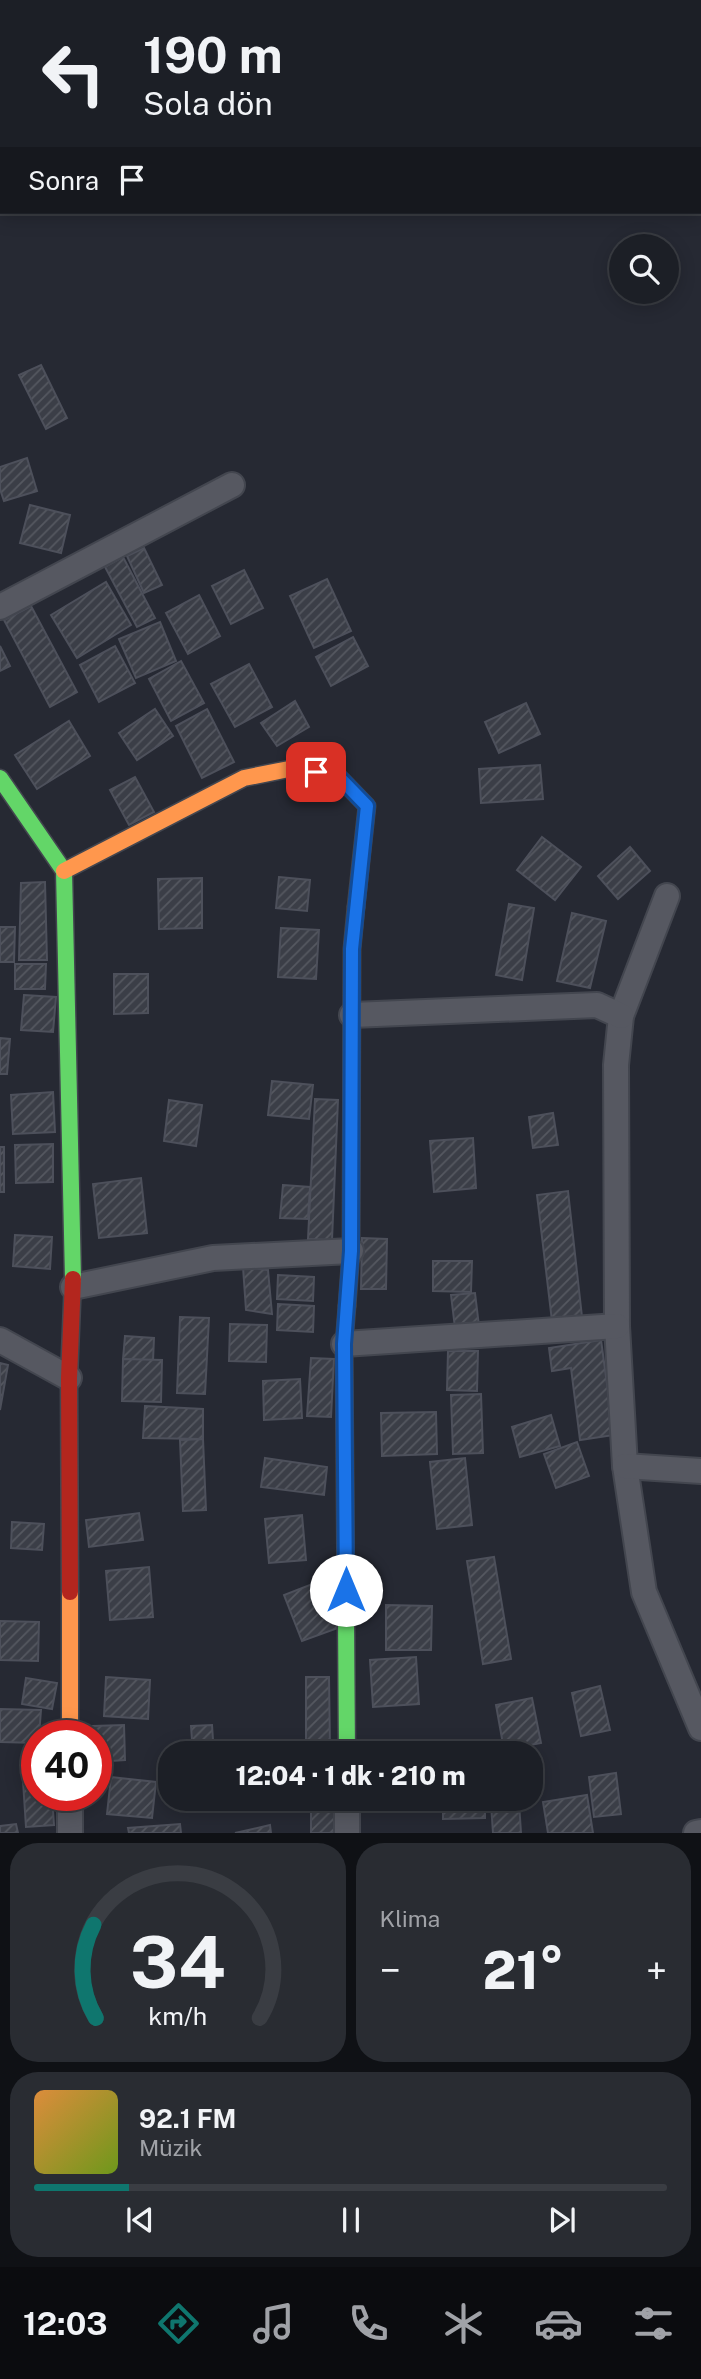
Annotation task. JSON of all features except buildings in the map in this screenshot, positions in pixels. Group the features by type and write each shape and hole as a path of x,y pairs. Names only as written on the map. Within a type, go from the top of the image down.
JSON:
{"street":[{"path":"0,607 232,485"},
{"path":"64,871 244,778 294,768 338,776 367,806 352,949 351,1251 344,1344 347,1741"},
{"path":"0,778 64,871 73,1287 69,1378 70,1720"},
{"path":"667,896 621,1016 616,1065 617,1326 625,1466 644,1592 701,1728"},
{"path":"352,1015 597,1004 621,1016"},
{"path":"73,1287 213,1258 351,1251"},
{"path":"344,1344 617,1326"},
{"path":"0,1340 69,1378"},
{"path":"625,1466 701,1471"},
{"path":"70,1811 70,1833"},
{"path":"347,1811 347,1833"}],"traffic: fast":[{"path":"0,778 64,871 73,1279"},
{"path":"347,1306 344,1344 347,1741"}],"traffic: slow":[{"path":"64,871 244,778 294,768 338,776 367,806 356,907"},
{"path":"70,1592 70,1720"}],"traffic: jam":[{"path":"347,1306 351,1251 352,949 356,907"},
{"path":"70,1592 69,1378 73,1279"}],"route":[{"path":"316,772 338,776 367,806 352,949 351,1251 344,1344 346,1590"}]}
